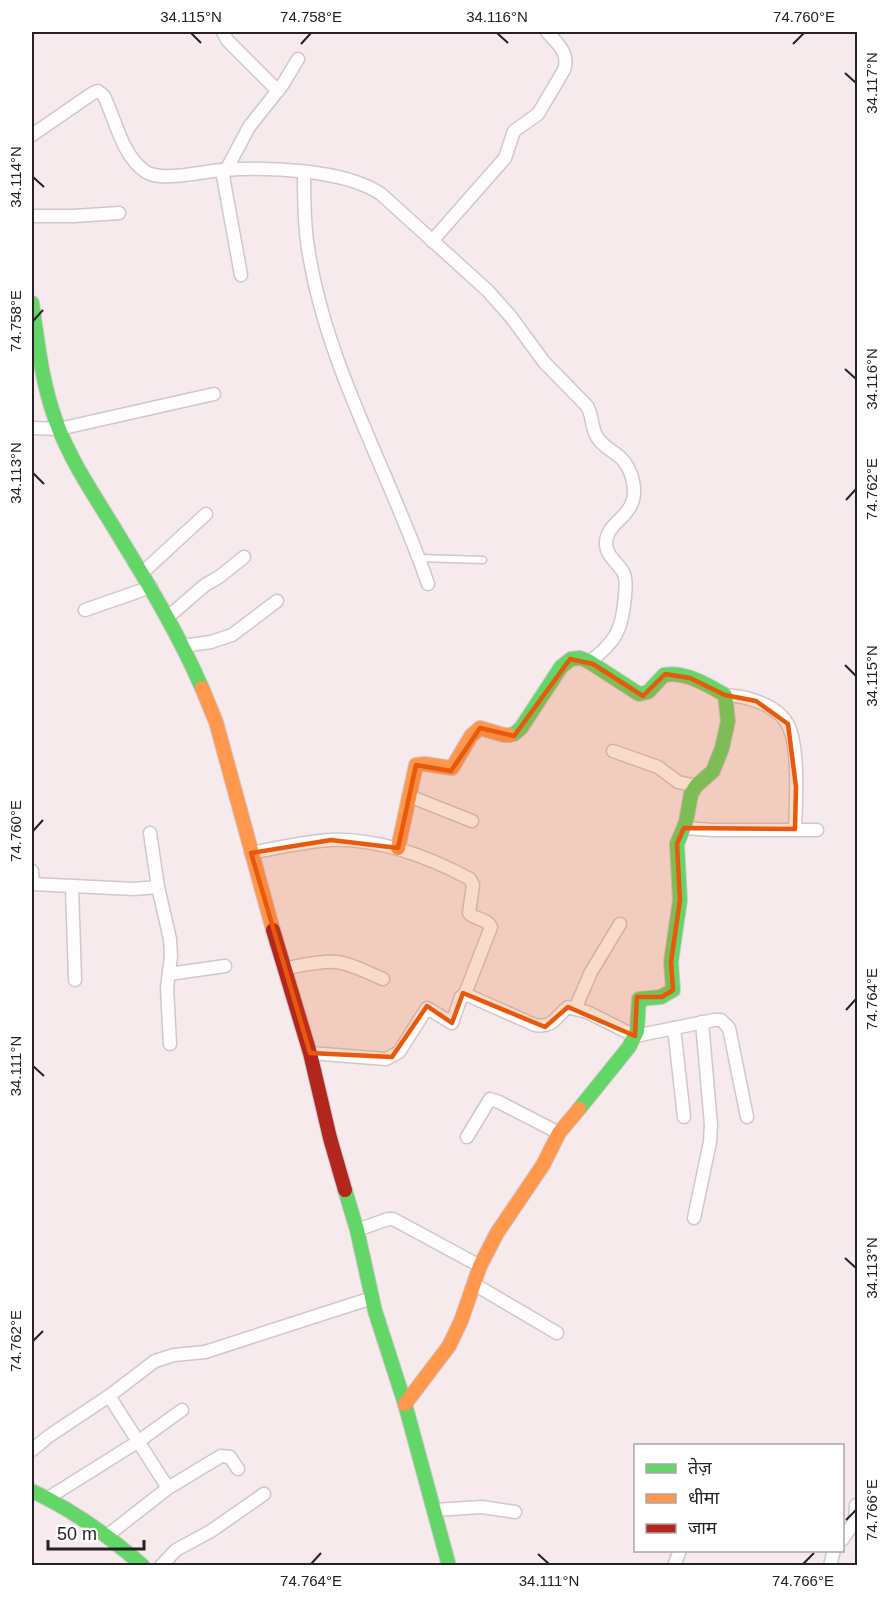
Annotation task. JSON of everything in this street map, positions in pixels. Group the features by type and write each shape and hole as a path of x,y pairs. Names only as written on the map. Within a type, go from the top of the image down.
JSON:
{"street":[{"path":"223,32 227,40 278,91"},
{"path":"432,241 505,158 514,131 538,114 564,70 566,63 564,52 547,32"},
{"path":"241,275 223,180 225,170 249,127 278,91 298,59"},
{"path":"32,135 98,91 104,96 129,154 147,172 162,176 225,170 282,170 336,177 373,189 488,291 511,317 544,362 588,406 597,437 623,459 630,472 634,491 633,503 610,531 606,543 609,555 625,575 620,627 612,642 589,662"},
{"path":"304,172 307,242 321,308 342,370 428,584"},
{"path":"32,216 119,213"},
{"path":"32,303 43,379 59,429 88,483 168,617 202,687 216,722 251,853 310,1053 330,1138 357,1230 372,1298 405,1404 449,1566"},
{"path":"32,428 59,429 214,394"},
{"path":"142,573 206,514"},
{"path":"168,617 205,585 217,579 244,557"},
{"path":"85,610 151,588"},
{"path":"183,646 227,637 277,601"},
{"path":"398,848 416,765 422,763 444,769 452,768 458,762 473,733 480,728 504,735 514,734 566,662 576,658 589,662 639,694 648,692 662,676 669,674 690,678 725,695 742,696 756,701 778,714 788,724 792,735 796,787 795,829"},
{"path":"405,1404 449,1346 461,1321 480,1266 497,1233 543,1165 559,1133 622,1056 635,1036 639,999 662,997 673,990 671,962 680,900 677,844 684,828 691,794 716,765 729,722 729,705 725,695"},
{"path":"613,751 658,767 678,782 696,786"},
{"path":"409,796 472,821"},
{"path":"684,828 817,830"},
{"path":"150,833 158,887 170,939 171,956 167,988 170,1044"},
{"path":"251,853 331,840 356,841 398,848 471,880 473,885 469,913 489,923 491,927 452,1022 427,1008 399,1052 386,1059 310,1053"},
{"path":"32,871 32,884 134,889 158,887"},
{"path":"72,886 75,980"},
{"path":"575,1009 591,972 620,924"},
{"path":"285,968 337,962 383,979"},
{"path":"169,974 225,966"},
{"path":"465,994 535,1025 545,1027 568,1007 587,1012 635,1036 721,1020 729,1028 747,1117"},
{"path":"694,1218 710,1143 711,1125 702,1022"},
{"path":"674,1028 684,1117"},
{"path":"467,1137 490,1099 559,1133"},
{"path":"357,1230 393,1219 480,1266"},
{"path":"474,1284 557,1333"},
{"path":"32,1450 155,1361 166,1356 205,1352 372,1298"},
{"path":"109,1396 168,1488"},
{"path":"48,1498 139,1441 183,1410"},
{"path":"108,1535 168,1488 225,1455 230,1457 238,1469"},
{"path":"32,1491 48,1498 108,1535 143,1566"},
{"path":"161,1566 176,1550 211,1531 264,1494"},
{"path":"844,1538 855,1521 856,1505"},
{"path":"434,1510 482,1507 514,1512"},
{"path":"674,1566 680,1552"}],"lane":[{"path":"419,558 483,560"}],"highlighted area":[{"path":"570,659 593,664 643,696 665,674 690,678 725,695 756,701 788,724 796,787 795,829 684,828 677,844 680,900 671,962 673,990 662,997 637,997 635,1036 568,1007 545,1027 463,993 452,1023 427,1006 392,1057 310,1053 251,853 331,840 398,848 416,765 451,771 480,728 514,736"}],"traffic: fast":[{"path":"32,303 44,379 63,439 85,481 163,610 202,688"},
{"path":"509,735 521,728 561,667 571,659 580,658 588,661 639,694 648,692 664,675 672,674 696,680 725,695 728,721 722,748 713,771 696,786 691,794 686,822 677,844 680,900 671,962 673,990 661,997 639,999 637,1031 629,1047 579,1109"},
{"path":"345,1190 357,1230 375,1311 405,1404 449,1566"},
{"path":"32,1491 90,1524 143,1566"}],"traffic: slow":[{"path":"202,688 216,722 273,930"},
{"path":"398,848 416,765 452,768 471,736 480,728 509,735"},
{"path":"405,1404 449,1346 461,1321 480,1266 497,1233 543,1165 559,1133 579,1109"}],"traffic: jam":[{"path":"273,930 310,1053 345,1190"}]}
